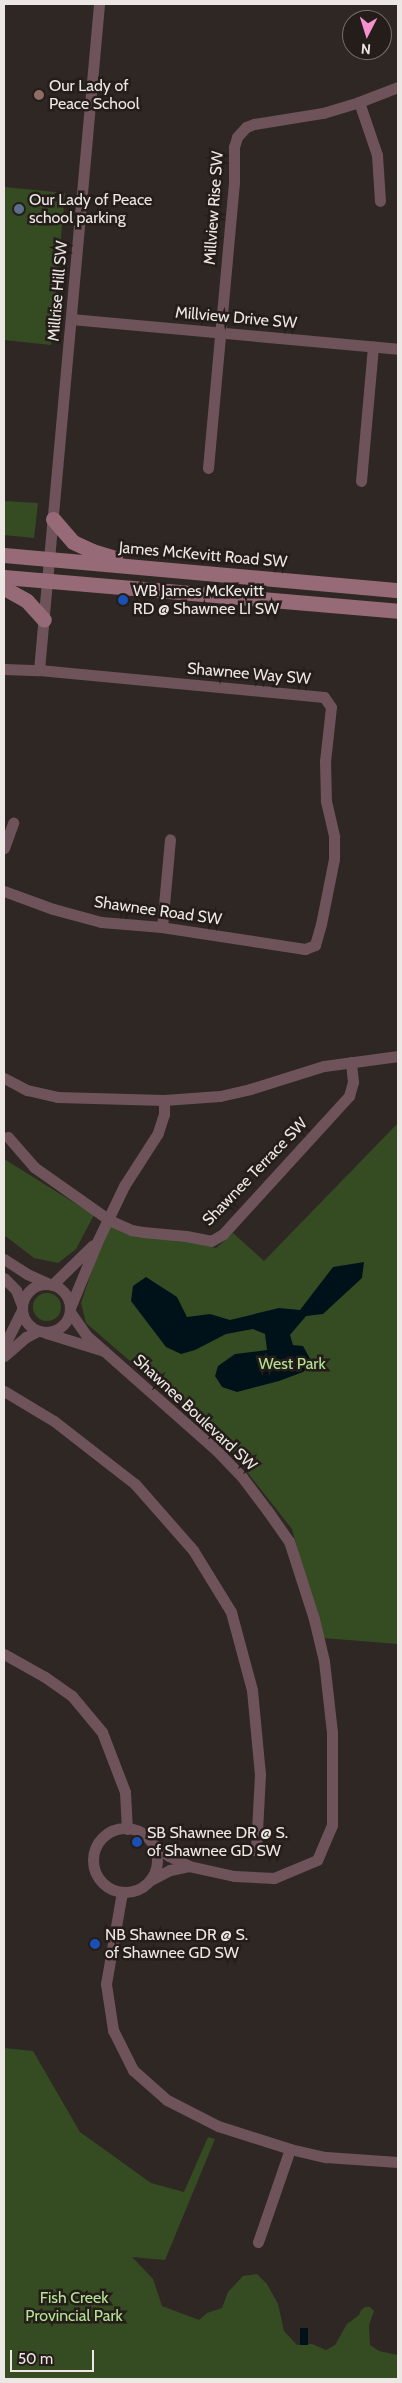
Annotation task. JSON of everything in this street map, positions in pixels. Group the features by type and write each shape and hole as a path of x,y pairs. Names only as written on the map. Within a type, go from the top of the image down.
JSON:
{"main road":[{"path":"54,519 73,542 92,551 150,567"},
{"name":"James McKevitt Road SW","path":"4,555 398,590"},
{"path":"4,577 398,611"},
{"path":"4,588 27,602 44,620"}],"street":[{"name":"Millrise Hill SW","path":"39,670 100,4"},
{"name":"Millview Rise SW","path":"220,332 235,178 234,147 239,134 254,124 299,118 359,102 398,86"},
{"path":"359,102 376,155 380,201"},
{"name":"Millview Drive SW","path":"72,319 398,350"},
{"path":"208,468 220,332"},
{"path":"361,481 373,347"},
{"name":"Shawnee Way SW","path":"4,669 39,670 324,698 331,707 325,761 326,801 334,837 334,859 321,924 315,945 310,947"},
{"path":"4,848 13,823"},
{"path":"162,927 170,839"},
{"name":"Shawnee Road SW","path":"4,891 53,909 101,922 162,927 305,949 310,947"},
{"path":"4,1078 27,1090 57,1096 164,1100 220,1096 250,1089 324,1066 398,1056"},
{"name":"Shawnee Terrace SW","path":"8,1137 34,1167 109,1220 143,1232 186,1236 206,1241 215,1239 222,1234 349,1096 353,1082 351,1062"},
{"path":"4,1356 26,1338 62,1327 98,1240 124,1186 158,1133 164,1114 164,1100"},
{"path":"51,1285 98,1240"},
{"path":"4,1258 34,1278 51,1285 67,1296 70,1310"},
{"path":"4,1278 16,1290 27,1323 42,1332"},
{"path":"4,1346 22,1308 26,1294 31,1289 44,1284 51,1285"},
{"name":"Shawnee Boulevard SW","path":"70,1310 86,1335 236,1470 289,1541 314,1620 324,1661 332,1732 332,1825 317,1860 274,1878 234,1876 189,1866"},
{"name":"Shawnee Boulevard SW","path":"42,1332 80,1346 106,1352"},
{"path":"4,1391 54,1421 135,1484 193,1550 231,1612 252,1690 260,1774 256,1851"},
{"path":"4,1654 45,1677 72,1696 102,1732 125,1792 127,1829"},
{"path":"153,1844 158,1861 156,1872 142,1888 122,1892 102,1883 96,1874 94,1854 104,1836 112,1830 134,1828 143,1833 153,1844 169,1856 189,1866"},
{"path":"150,1880 170,1870 189,1866"},
{"path":"122,1892 106,1984 113,2030 133,2070 167,2100 218,2126 290,2149 326,2157 398,2162"},
{"path":"258,2242 290,2149"}],"green space":[{"path":"4,187 65,193 51,345 4,340"},
{"path":"4,501 38,503 34,538 4,535"},
{"name":"West Park","path":"398,1123 398,1644 323,1638 292,1529 236,1458 181,1405 86,1323 81,1303 108,1223 216,1248 233,1233 264,1261"},
{"path":"4,1159 94,1215 76,1249 58,1263 34,1258 4,1235"},
{"path":"47,1293 57,1297 61,1307 57,1317 47,1321 37,1317 33,1307 37,1297"},
{"name":"Fish Creek Provincial Park","path":"4,2048 33,2051 80,2132 151,2183 184,2192 208,2137 215,2139 165,2260 132,2257 153,2279 162,2306 199,2320 207,2313 222,2308 228,2292 243,2276 257,2274 267,2284 278,2304 284,2331 297,2345 312,2344 326,2350 335,2345 347,2324 359,2315 361,2310 365,2307 370,2307 374,2311 369,2325 370,2345 379,2351 398,2355 398,2379 4,2379"}],"shaded area":[{"path":"364,1262 362,1278 323,1314 306,1316 290,1335 293,1345 303,1346 313,1364 303,1372 279,1381 237,1392 222,1387 215,1376 218,1366 235,1354 267,1350 265,1334 253,1329 226,1334 195,1350 181,1354 166,1347 131,1301 133,1286 146,1277 177,1297 187,1317 210,1314 230,1320 279,1308 300,1310 333,1267"},
{"path":"300,2328 308,2328 308,2345 300,2345"}],"place":[{"name":"Our Lady of Peace School","path":"39,95"},
{"name":"Our Lady of Peace school parking","path":"19,209"},
{"name":"WB James McKevitt RD @ Shawnee LI SW","path":"123,600"},
{"name":"SB Shawnee DR @ S. of Shawnee GD SW","path":"137,1842"},
{"name":"NB Shawnee DR @ S. of Shawnee GD SW","path":"95,1944"}]}
